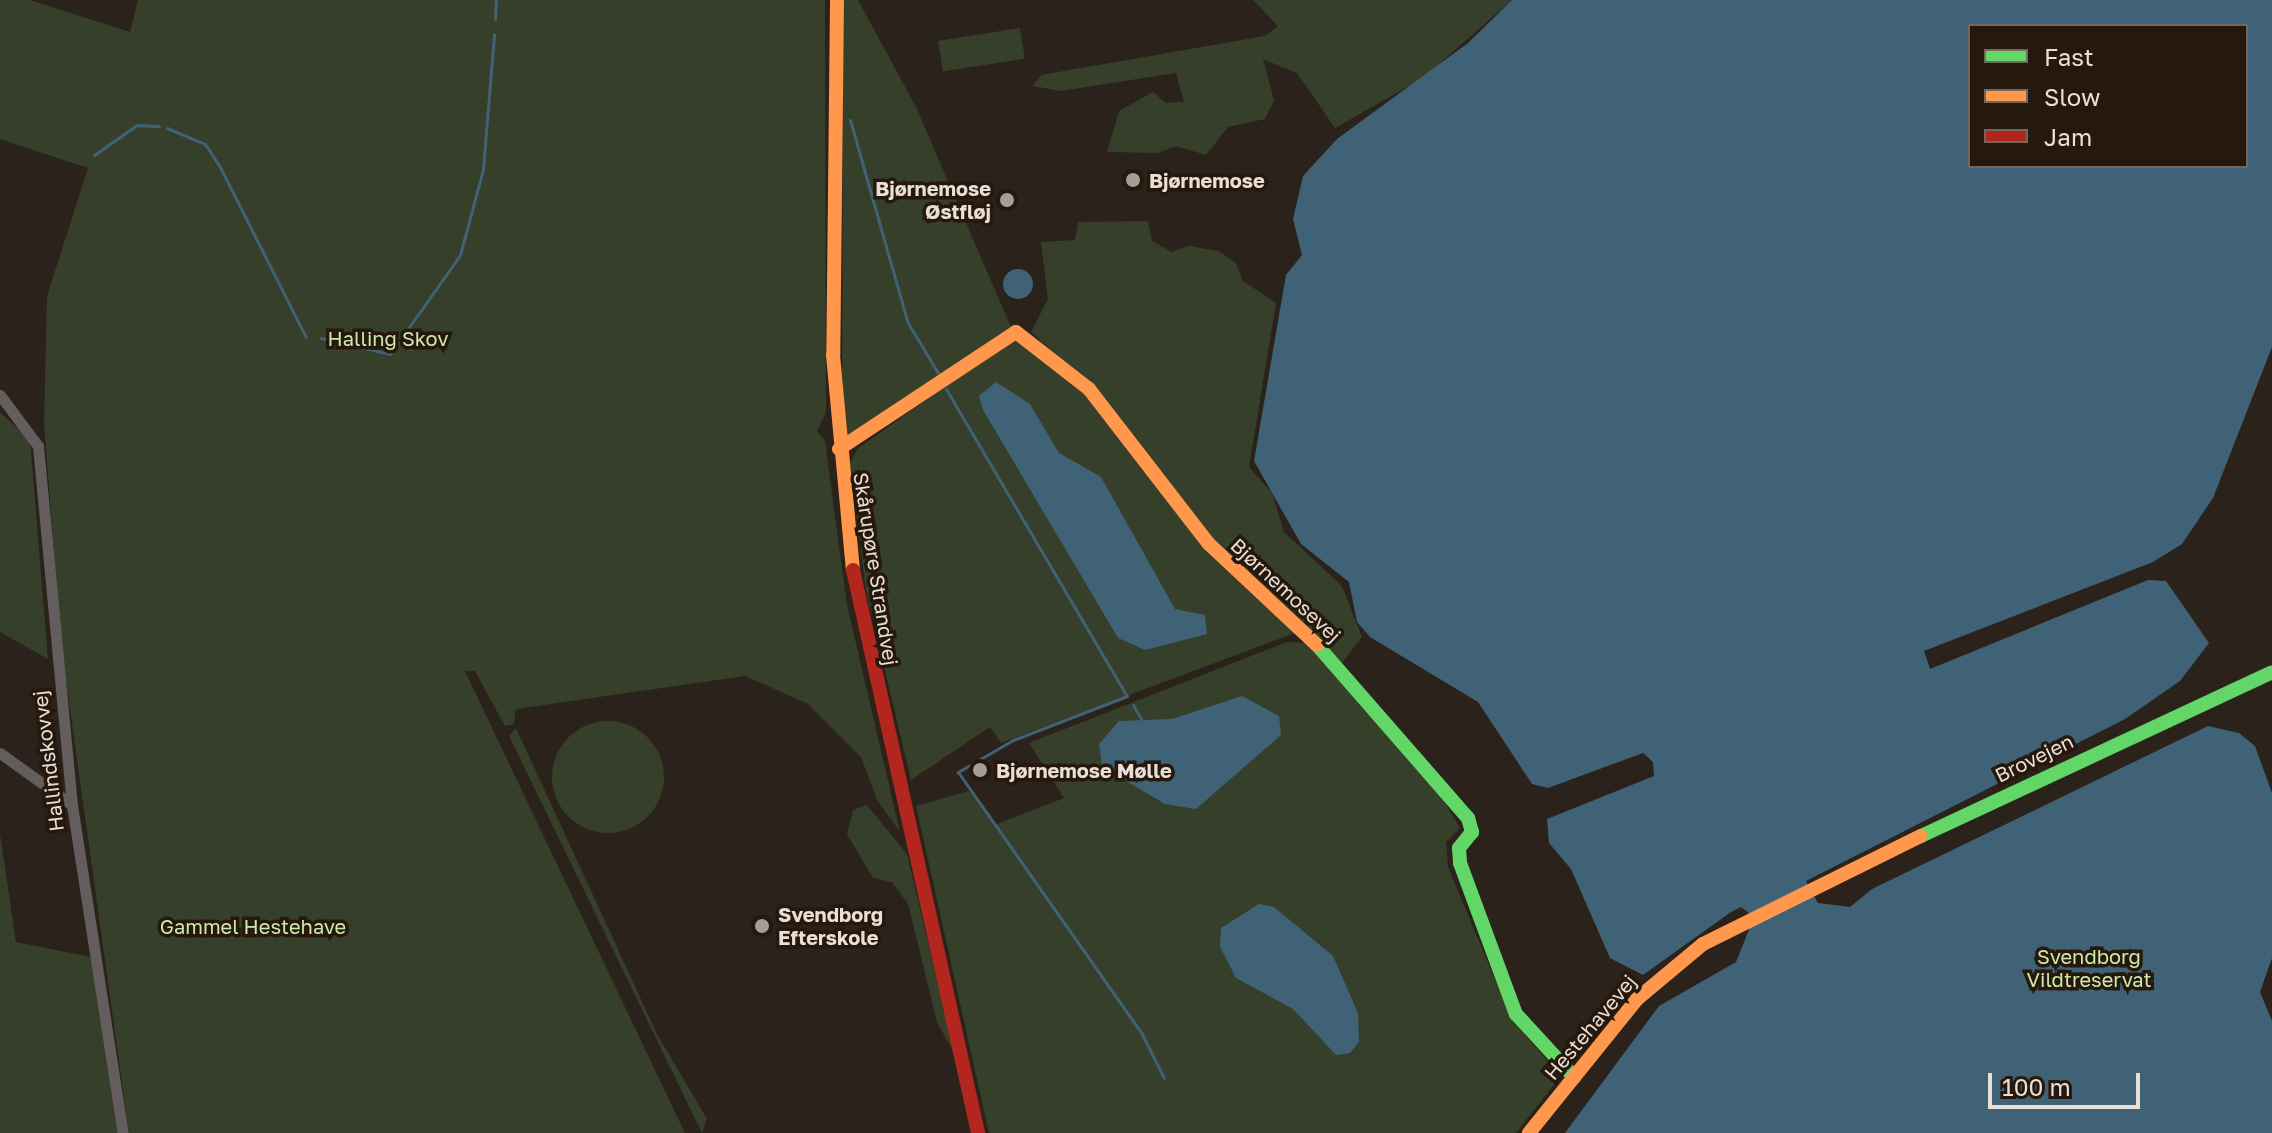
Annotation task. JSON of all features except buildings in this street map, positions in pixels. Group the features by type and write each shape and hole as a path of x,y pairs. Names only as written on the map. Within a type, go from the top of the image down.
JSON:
{"street":[{"name":"Skårupøre Strandvej","path":"837,0 832,222 839,449 873,679 978,1133"},
{"name":"Bjørnemosevej","path":"839,449 1016,332 1089,389 1209,544 1348,674 1468,818 1472,832 1459,848 1460,863 1516,1014 1574,1077"},
{"name":"Hallindskovvej","path":"0,395 38,446 72,805 123,1133"},
{"name":"Brovejen","path":"1816,887 2272,672"},
{"path":"0,753 72,805"},
{"name":"Hestehavevej","path":"1529,1133 1659,978 1749,920 1816,887"}],"green space":[{"name":"Halling Skov","path":"0,0 30,0 130,32 138,0 825,0 826,413 817,431 825,441 847,605 900,832 877,800 861,757 808,704 745,676 516,709 514,724 505,726 475,671 465,671 685,1133 129,1133 61,644 44,423 47,296 88,168 0,139"},
{"path":"843,0 858,0 916,107 1011,327 842,440"},
{"path":"1253,0 1512,0 1423,78 1335,128 1297,73 1263,59 1274,100 1265,119 1228,127 1206,155 1176,146 1158,153 1107,152 1119,111 1153,92 1166,103 1184,102 1176,73 1061,91 1033,86 1041,75 1265,36 1278,26"},
{"path":"1020,28 1025,59 943,72 938,41"},
{"path":"1148,221 1152,241 1172,252 1189,246 1219,251 1236,263 1243,281 1276,303 1249,467 1272,493 1284,532 1342,586 1362,637 1342,663 1212,541 1092,387 1031,332 1048,299 1041,242 1075,240 1078,222"},
{"path":"1016,337 1086,393 1295,633 1001,743 990,727 911,780 866,591 850,463 858,448"},
{"path":"0,412 30,440 48,659 0,632"},
{"path":"1287,642 1308,643 1345,679 1360,705 1435,786 1460,828 1446,842 1448,867 1512,1020 1561,1076 1516,1133 989,1133 916,806 972,790 994,825 1064,798 1029,743"},
{"path":"608,721 629,726 647,738 659,756 664,777 659,798 647,816 629,828 608,833 587,828 569,816 557,798 552,777 557,756 569,738 587,726"},
{"path":"516,728 657,1034 707,1119 702,1133 509,736"},
{"path":"867,805 907,854 955,1055 937,1022 908,904 892,882 873,878 847,834 853,810"},
{"path":"0,834 16,942 91,957 118,1133 0,1133"}],"water":[{"path":"1512,0 2272,0 2272,347 2213,498 2182,544 2153,562 1924,651 1930,669 2148,580 2166,581 2209,643 2180,681 2125,719 1806,881 1818,903 1850,907 1872,889 2208,726 2239,733 2255,746 2272,793 2272,958 2260,992 2272,1021 2272,1133 1565,1133 1659,1006 1736,962 1754,917 1741,907 1731,912 1643,975 1610,958 1571,869 1549,843 1547,819 1654,776 1653,762 1643,753 1548,788 1532,784 1478,702 1370,637 1357,622 1349,582 1301,544 1254,461 1286,275 1302,255 1293,219 1303,176 1337,139 1468,43"},
{"path":"1018,269 1029,273 1033,284 1029,295 1018,299 1007,295 1003,284 1007,273"},
{"path":"996,382 1030,404 1059,453 1101,477 1175,609 1205,615 1207,634 1145,650 1118,638 983,410 979,396"},
{"path":"1242,696 1279,716 1281,735 1196,809 1165,804 1102,767 1099,744 1119,721 1172,719"},
{"path":"1259,904 1274,907 1333,956 1358,1013 1359,1042 1350,1053 1336,1055 1293,1009 1236,978 1220,947 1221,928"}],"waterway":[{"path":"495,19 496,0"},
{"path":"321,338 390,354 460,255 483,169 494,34"},
{"path":"850,120 908,323 938,373"},
{"path":"94,155 137,125 159,126"},
{"path":"167,128 205,144 221,169 306,337"},
{"path":"946,389 1127,696 1013,740 958,772 1142,1034 1164,1078"},
{"path":"1133,705 1141,719"}],"traffic: fast":[{"path":"1317,645 1468,818 1472,832 1459,848 1460,863 1516,1014 1574,1077"},
{"path":"1921,836 2272,672"}],"traffic: slow":[{"path":"837,0 833,355 853,570"},
{"path":"839,449 1016,332 1089,389 1209,544 1317,645"},
{"path":"1529,1133 1637,999 1703,944 1921,836"}],"traffic: jam":[{"path":"853,570 978,1133"}],"place":[{"name":"Bjørnemose","path":"1133,180"},
{"name":"Bjørnemose Østfløj","path":"1007,200"},
{"name":"Bjørnemose Mølle","path":"980,770"},
{"name":"Svendborg Efterskole","path":"762,926"}],"park label":[{"name":"Gammel Hestehave","path":"253,926"},
{"name":"Svendborg Vildtreservat","path":"2089,968"}]}
